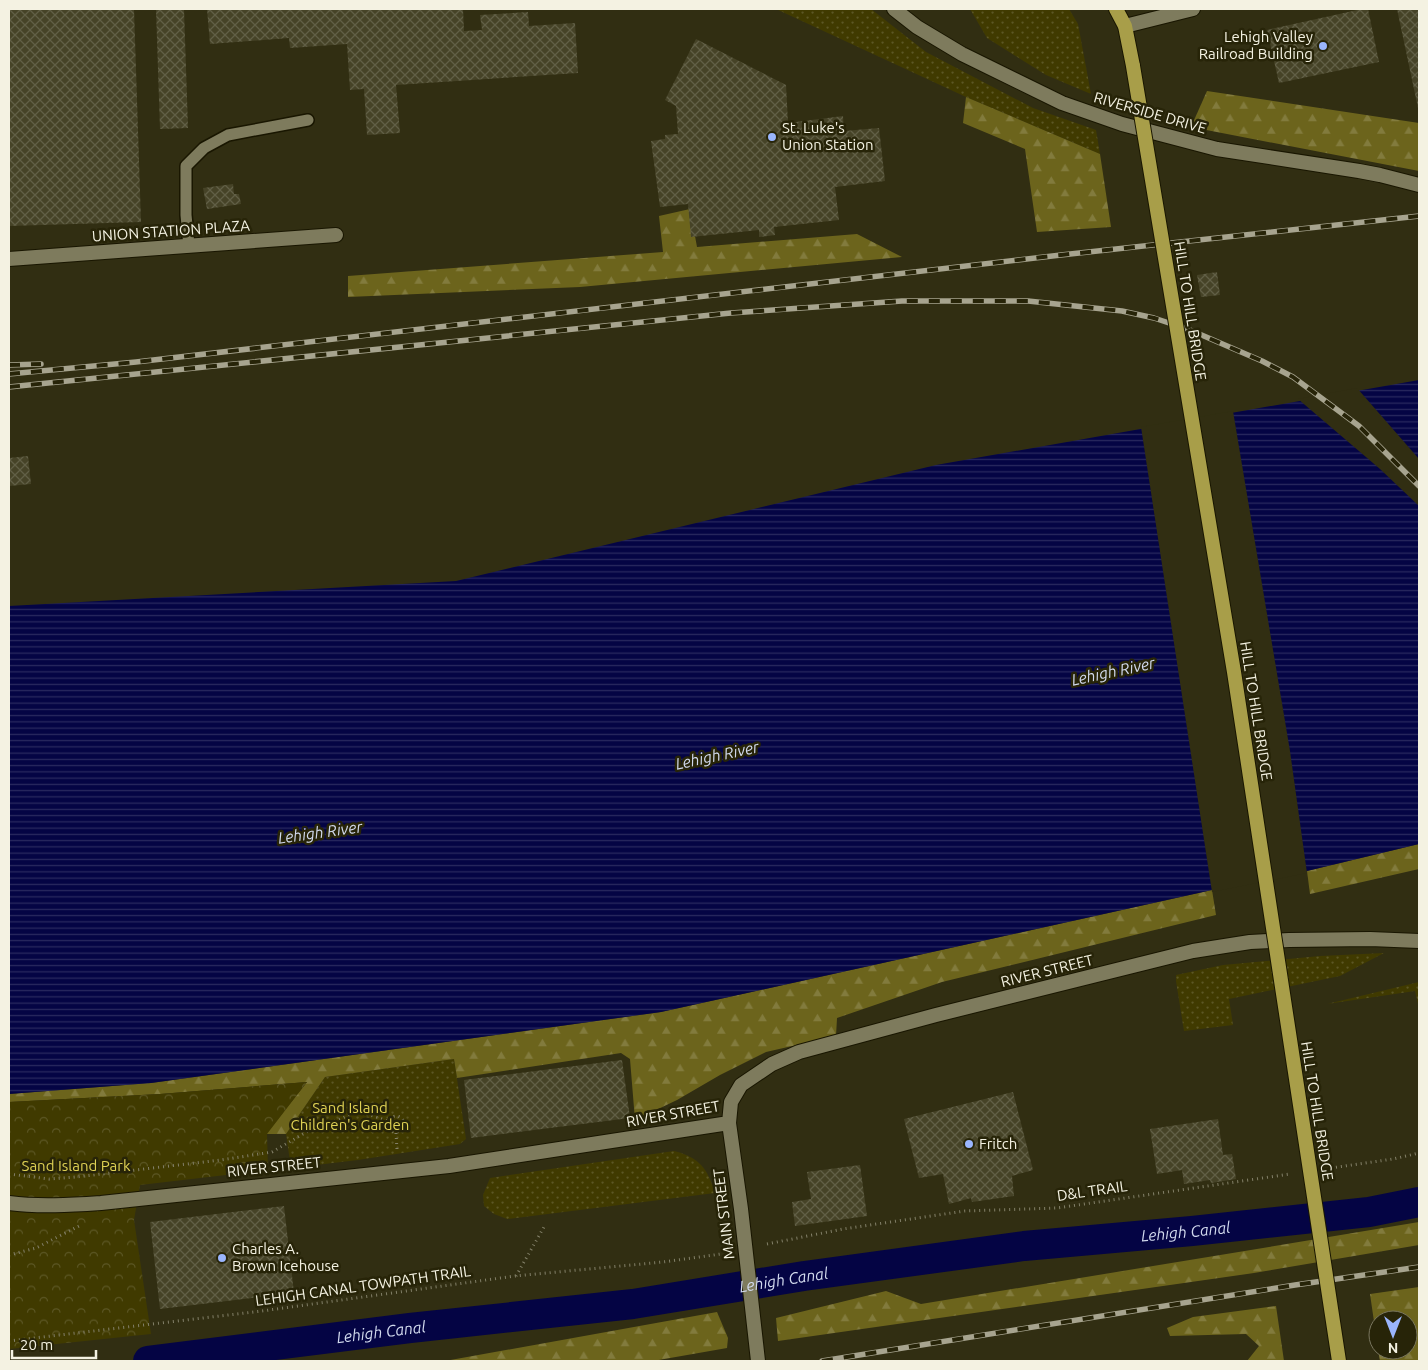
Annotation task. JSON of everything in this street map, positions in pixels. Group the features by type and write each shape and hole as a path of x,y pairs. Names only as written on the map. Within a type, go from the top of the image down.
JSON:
{"highway":[{"name":"HILL TO HILL BRIDGE","path":"1116,9 1125,26 1133,66 1234,672 1339,1361"}],"street":[{"name":"RIVERSIDE DRIVE","path":"894,9 917,27 962,54 1062,103 1122,124 1217,149 1360,171 1419,185"},
{"path":"1125,26 1193,9"},
{"name":"UNION STATION PLAZA","path":"9,258 336,235"},
{"name":"RIVER STREET","path":"9,1203 101,1203 449,1166 729,1123 732,1102 741,1085 772,1064 799,1052 927,1018 1192,951 1250,942 1289,940 1370,939 1419,941"},
{"name":"MAIN STREET","path":"729,1123 741,1209 758,1361"}],"lane":[{"path":"189,246 186,215 186,166 204,148 228,135 308,120"}],"path":[{"path":"9,1174 49,1179 76,1178 221,1160 272,1152 315,1127 358,1111 388,1121"},
{"path":"395,1116 400,1117 404,1124 403,1129 394,1133 388,1126 388,1121 395,1116"},
{"path":"1324,1169 1393,1159 1419,1153"},
{"name":"D&L TRAIL","path":"767,1244 843,1229 965,1211 1057,1208 1295,1174"},
{"path":"9,1255 36,1248 80,1226"},
{"path":"515,1276 544,1227"},
{"name":"LEHIGH CANAL TOWPATH TRAIL","path":"9,1341 262,1311 515,1276 663,1262 721,1254"}],"green space":[{"path":"776,9 871,9 926,52 1033,108 1096,130 1100,154 966,97"},
{"path":"970,9 1069,9 1078,24 1091,94 1046,75 987,38"},
{"path":"1207,91 1419,123 1419,171 1191,127"},
{"path":"966,97 1100,154 1111,227 1037,232 1025,149 963,123"},
{"path":"690,209 697,247 857,234 902,257 580,287 348,297 348,276 663,252 659,216"},
{"path":"1419,844 1419,869 1310,894 1307,871"},
{"path":"1212,890 1216,915 942,982 837,1018 836,1036 766,1052 720,1075 677,1100 635,1120 630,1059 621,1053 457,1078 454,1059 325,1077 286,1134 266,1134 307,1082 160,1094 9,1102 9,1094 151,1083 661,1012"},
{"path":"1384,953 1340,976 1229,999 1233,1025 1184,1031 1176,975 1223,965 1320,956"},
{"path":"1419,982 1419,1008 1415,991 1327,1004"},
{"name":"Sand Island Children's Garden","path":"454,1059 466,1139 460,1144 291,1168 286,1134 325,1077"},
{"name":"Sand Island Park","path":"307,1082 267,1134 268,1170 140,1185 134,1220 151,1334 9,1349 9,1102 160,1094"},
{"path":"674,1151 690,1157 701,1165 709,1177 715,1193 507,1219 494,1214 484,1206 483,1195 490,1178"},
{"path":"1419,1222 1419,1245 1254,1273 778,1341 776,1318 886,1291 921,1304"},
{"path":"1419,1287 1419,1361 1380,1361 1418,1360 1418,1310 1372,1310 1370,1294"},
{"path":"1276,1306 1284,1361 1247,1361 1259,1346 1246,1334 1170,1336 1167,1328 1193,1317"},
{"path":"717,1312 728,1338 727,1348 653,1361 445,1361"}],"water":[{"name":"Lehigh River","path":"1419,380 1419,844 1307,871 1212,890 661,1012 151,1083 9,1094 9,606 456,581 936,465"}],"pier":[{"path":"1357,388 1419,459 1419,506 1380,469 1298,399"},
{"path":"1233,411 1290,751 1307,873 1212,892 1141,427"}],"building":[{"path":"9,9 134,9 141,222 9,226"},
{"path":"156,9 184,9 188,128 160,129"},
{"path":"207,9 463,9 464,31 482,30 480,15 528,12 529,26 575,23 578,73 396,85 400,133 367,135 364,89 350,90 347,44 290,48 289,38 210,44"},
{"name":"Lehigh Valley Railroad Building","path":"1368,9 1379,62 1279,83 1267,30"},
{"path":"1397,9 1419,9 1419,108 1418,108"},
{"name":"St. Luke's Union Station","path":"696,39 786,85 788,123 843,116 844,131 879,128 885,181 835,187 839,220 774,227 775,235 759,237 759,230 691,237 688,204 660,207 651,141 665,139 665,135 678,134 676,106 665,100"},
{"path":"233,184 234,194 239,194 241,204 207,209 203,188"},
{"path":"1217,272 1220,295 1201,297 1197,275"},
{"path":"28,456 31,484 9,486 9,458"},
{"path":"622,1060 630,1118 471,1138 464,1080"},
{"name":"Fritch","path":"1013,1092 1033,1170 1012,1176 1014,1196 972,1202 971,1198 949,1204 943,1174 919,1178 904,1119"},
{"path":"1218,1119 1223,1155 1232,1154 1236,1179 1211,1183 1210,1180 1184,1184 1182,1170 1157,1174 1150,1129"},
{"path":"860,1165 867,1216 795,1226 792,1202 811,1199 807,1172"},
{"name":"Charles A. Brown Icehouse","path":"284,1206 294,1293 160,1309 150,1222"}],"waterway":[{"name":"Lehigh Canal","path":"148,1361 410,1328 633,1304 804,1276 1024,1246 1192,1231 1369,1212 1419,1202"}],"railway":[{"path":"9,374 136,362 1061,255 1419,216"},
{"path":"9,387 731,313 902,301 1028,301 1122,311 1154,318 1190,330 1262,361 1293,377 1359,426 1419,486"},
{"path":"9,365 41,364"},
{"path":"822,1361 1295,1285 1419,1267"}],"place":[{"name":"Lehigh Valley Railroad Building","path":"1323,46"},
{"name":"St. Luke's Union Station","path":"772,137"},
{"name":"Fritch","path":"969,1144"},
{"name":"Charles A. Brown Icehouse","path":"222,1258"}]}
